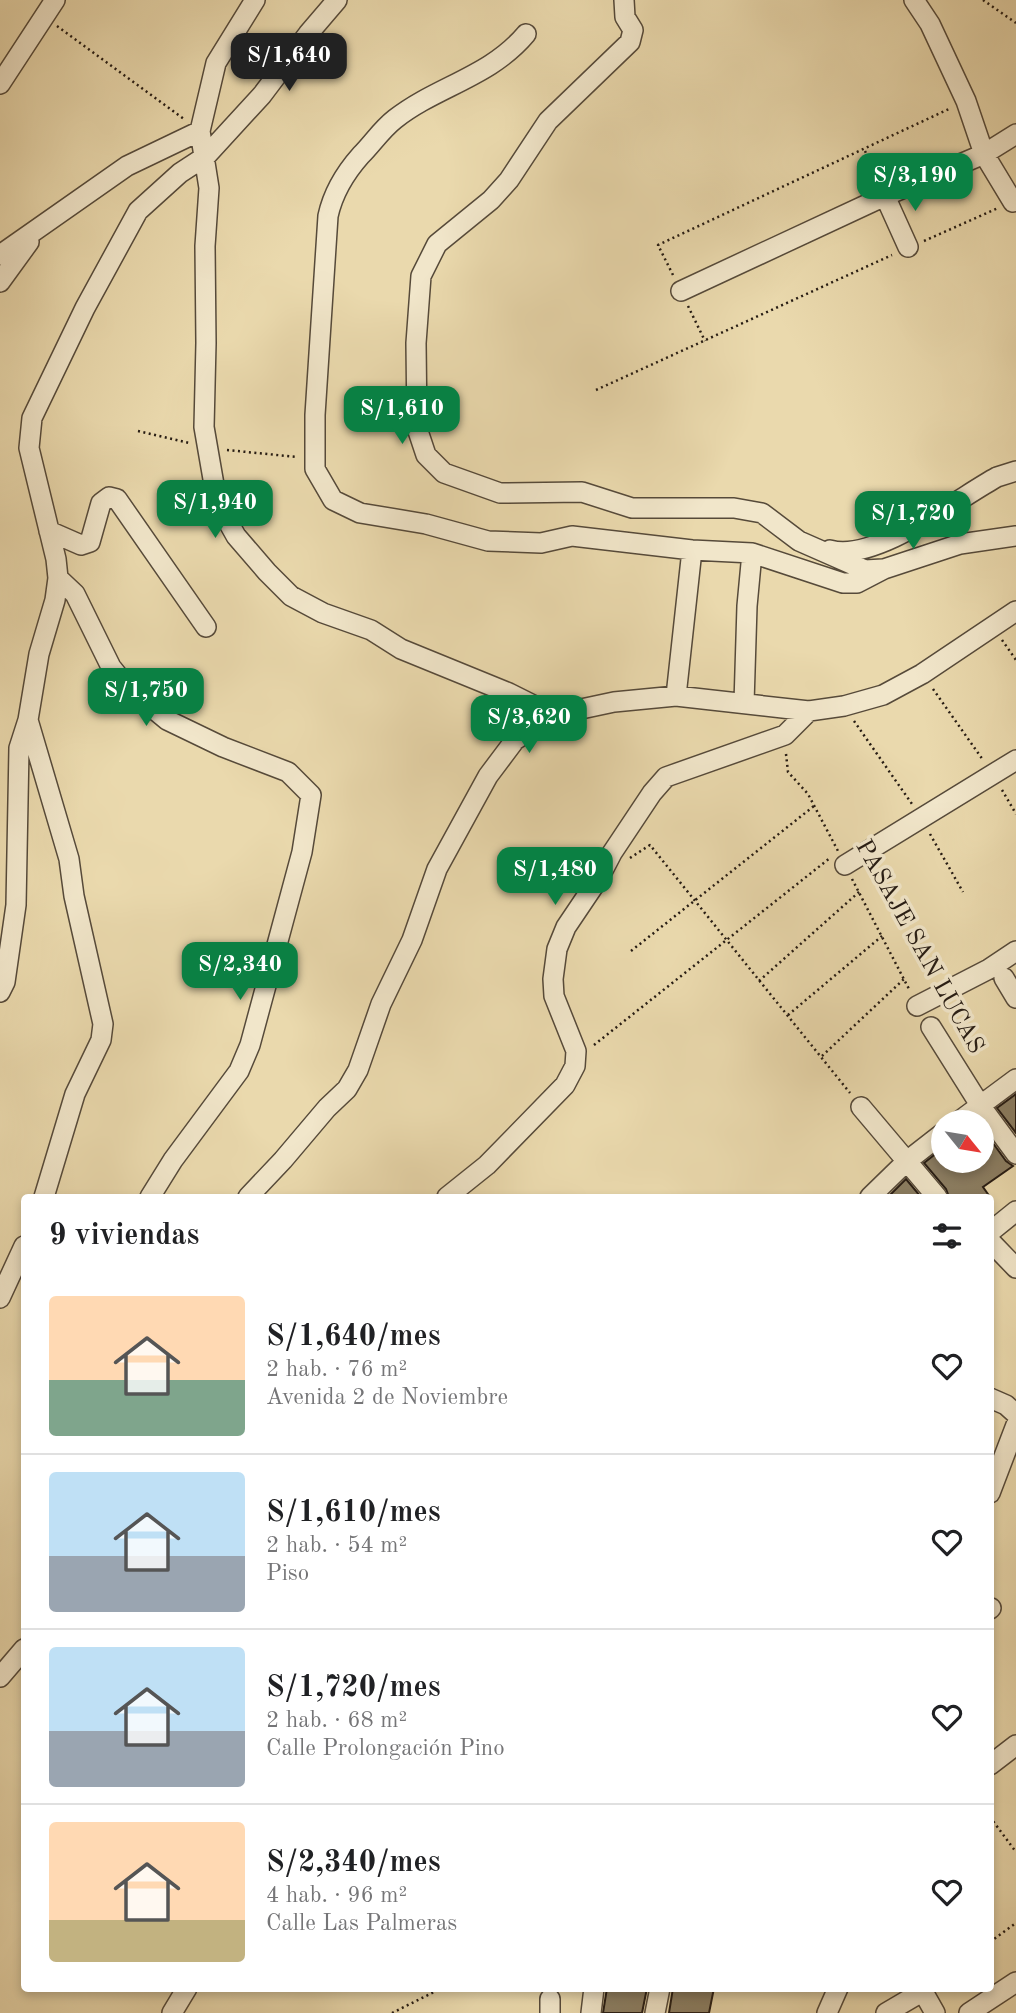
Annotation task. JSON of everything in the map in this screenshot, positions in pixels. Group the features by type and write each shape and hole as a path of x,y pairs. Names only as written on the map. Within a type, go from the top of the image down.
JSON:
{"street":[{"path":"0,84 55,0"},
{"path":"255,0 216,63 200,131 209,188 205,246 204,428 217,502 236,536 291,596 323,612 371,630 401,649 509,692 553,715"},
{"path":"0,992 5,982 16,905 19,748 28,720 39,654 55,600 58,578 30,448 32,418 85,308 138,211 180,173 206,156 262,95 337,0"},
{"path":"624,0 625,17 633,30 630,42 548,121 509,180 491,200 437,244 421,276 416,343 417,428 426,455 444,473 500,493 582,492 632,508 734,508 762,513 799,541 865,570 884,569"},
{"path":"914,0 930,24 966,101 984,154 1013,202"},
{"path":"526,34 511,52 483,71 427,99 394,120 355,162 332,196 328,216 315,415 315,469 333,500 360,513 426,524 488,541 541,543 572,536 692,550 752,553 843,583 857,583 884,569 960,544 1016,536"},
{"path":"0,255 127,166 200,131"},
{"path":"681,291 885,196 984,154 1016,134"},
{"path":"885,196 908,247"},
{"path":"0,282 38,230"},
{"path":"799,541 838,552 866,549 889,541 997,477 1016,471"},
{"path":"49,531 81,545 90,542 101,503 108,497 117,499 205,626"},
{"path":"676,696 692,550"},
{"path":"744,703 747,606 752,553"},
{"path":"58,578 75,594 111,667 127,687 167,720 223,747 288,772 312,795 302,852 250,1045 239,1071 173,1160 152,1194"},
{"path":"251,1194 347,1089 358,1070 381,1004 412,940 437,869 488,776 515,740 553,715 614,702 676,696 809,711 844,706 883,695 922,674 1016,611"},
{"path":"451,1194 487,1165 565,1084 575,1066 576,1051 554,996 557,949 566,926 652,793 666,777 785,735 809,711"},
{"path":"28,720 69,859 103,1024 101,1040 75,1094 45,1194"},
{"path":"841,858 922,818 1016,760"},
{"path":"917,1006 989,969 1016,951"},
{"path":"1004,978 1016,998"},
{"name":"PASAJE SAN LUCAS","path":"931,1027 980,1105 1016,1154"},
{"path":"974,1110 1016,1079"},
{"path":"861,1107 934,1194"},
{"path":"873,1194 931,1142"},
{"path":"994,1229 1016,1211"},
{"path":"994,1245 1016,1268"},
{"path":"0,1298 21,1252"},
{"path":"994,1400 1006,1405 1016,1414"},
{"path":"994,1483 1016,1425"},
{"path":"0,1677 21,1652"},
{"path":"994,1762 1016,1745"},
{"path":"969,2013 1016,1982"},
{"path":"172,2013 185,1992"},
{"path":"591,2013 594,1992"},
{"path":"655,2013 659,1992"},
{"path":"827,2013 836,1992"},
{"path":"886,2013 920,1993 926,1997 936,2013"}],"path":[{"path":"983,0 1016,23"},
{"path":"56,25 200,131"},
{"path":"657,245 966,101"},
{"path":"864,150 885,196"},
{"path":"596,390 908,247 1013,202"},
{"path":"993,627 1016,660"},
{"path":"922,674 993,774 1016,814"},
{"path":"844,706 922,818 963,892"},
{"name":"PASAJE SAN LUCAS","path":"785,735 788,772 808,794 917,1006"},
{"path":"631,951 814,806"},
{"path":"650,845 861,1107"},
{"path":"576,1060 727,940 841,858"},
{"path":"760,981 859,892"},
{"path":"788,1016 882,936"},
{"path":"821,1057 904,979"},
{"path":"994,1822 1016,1852"},
{"path":"994,1939 1016,1923"},
{"path":"392,2013 434,1992"}],"building":[{"path":"1016,1094 1016,1133 997,1108"},
{"path":"994,1144 1013,1166 983,1187 988,1194 948,1194 932,1173 994,1173"},
{"path":"931,1157 931,1171 924,1163"},
{"path":"906,1179 918,1194 891,1194"},
{"path":"606,1992 646,1992 642,2013 603,2013"},
{"path":"672,1992 713,1992 709,2013 669,2013"}]}
